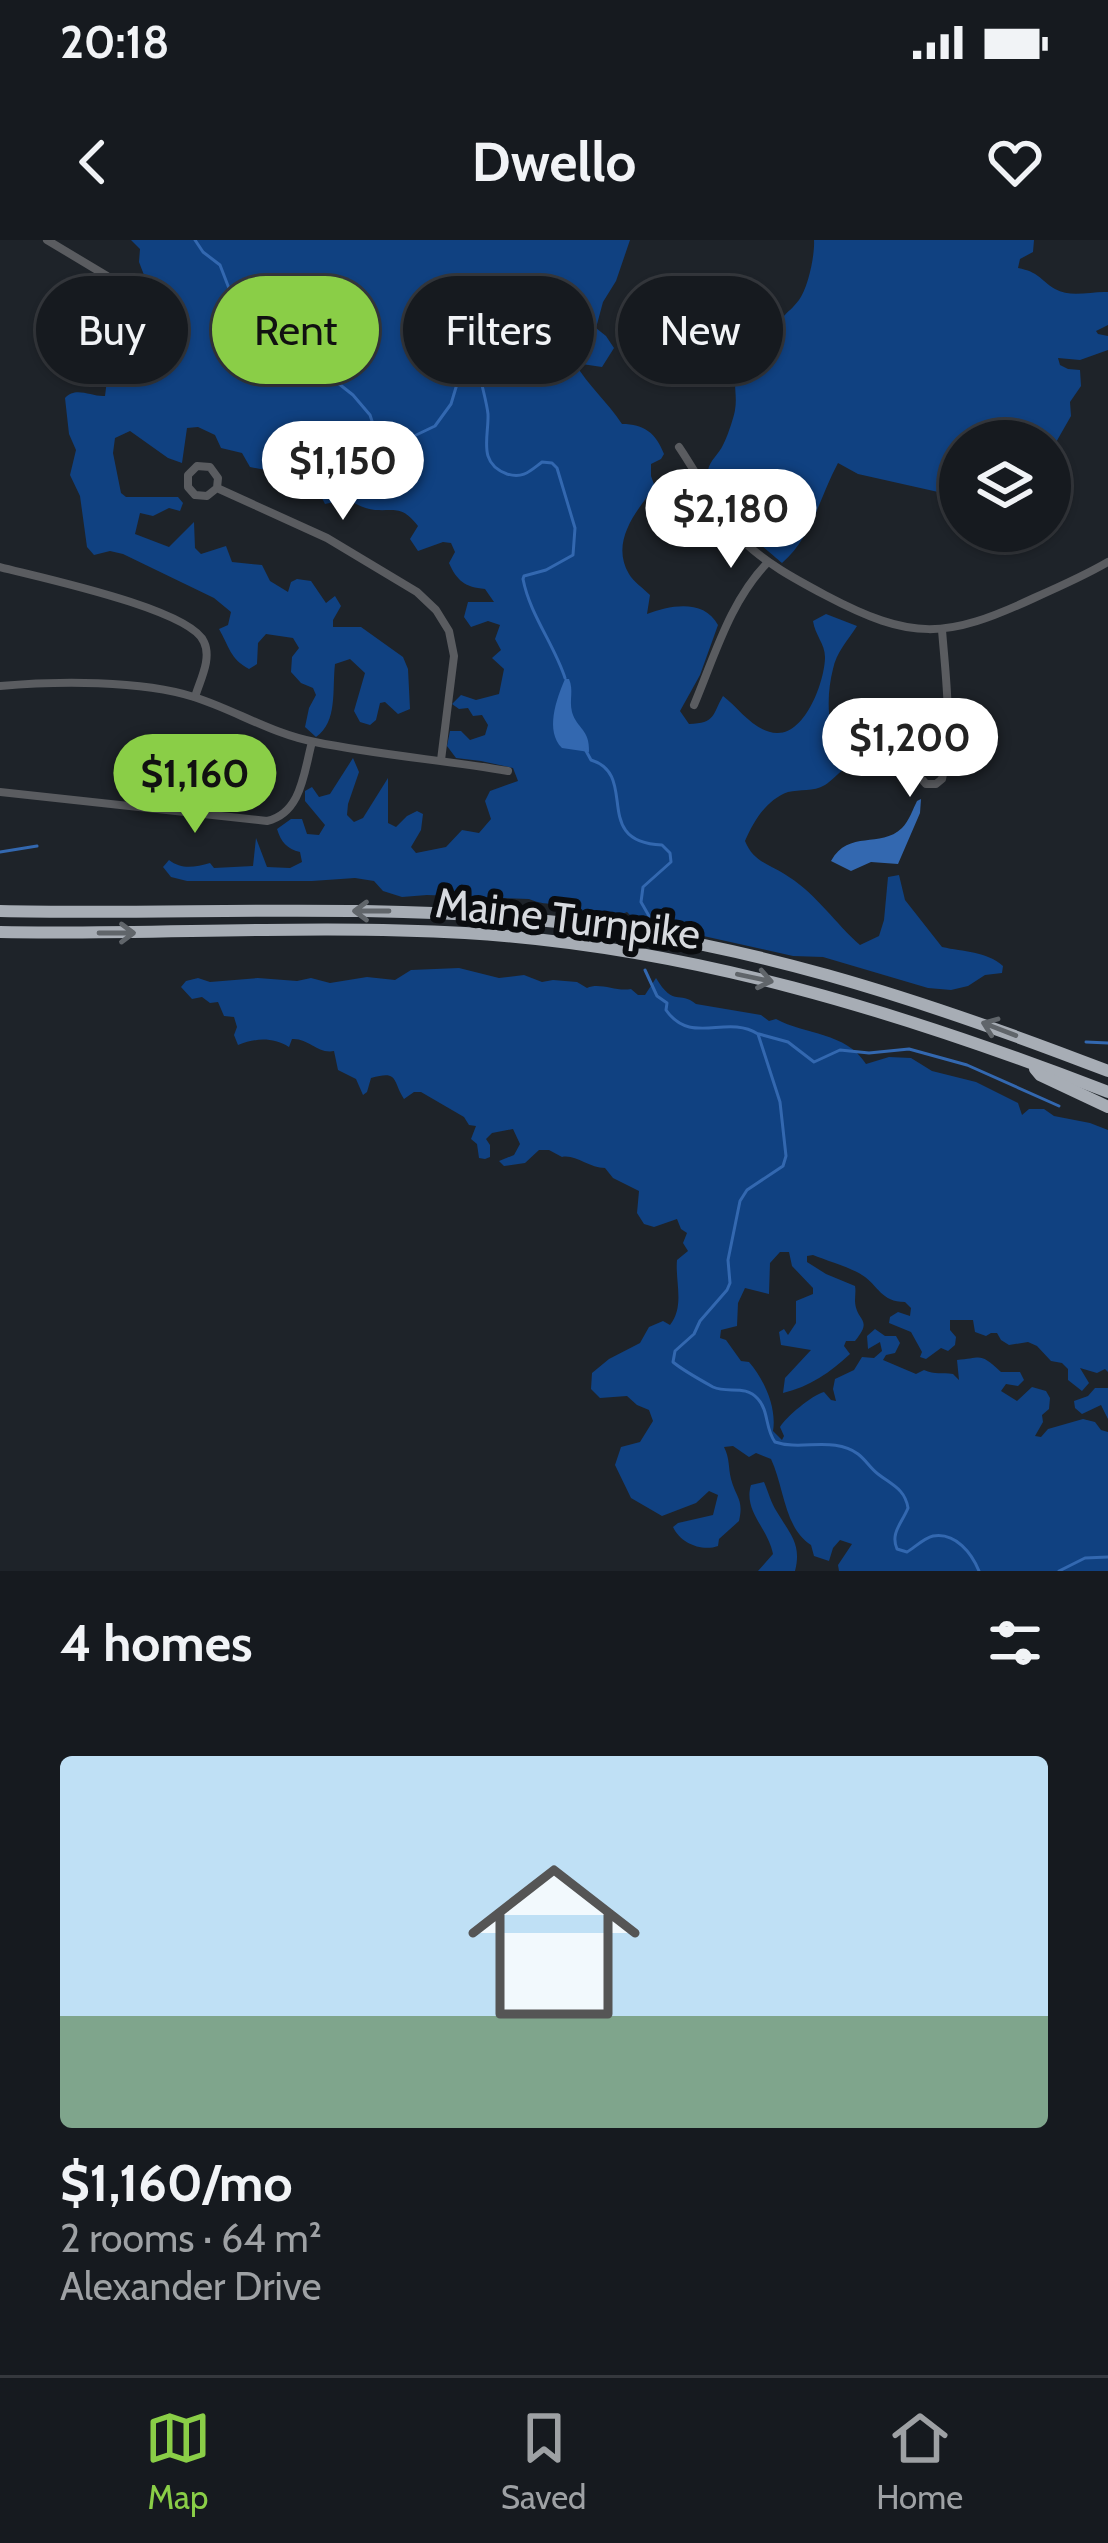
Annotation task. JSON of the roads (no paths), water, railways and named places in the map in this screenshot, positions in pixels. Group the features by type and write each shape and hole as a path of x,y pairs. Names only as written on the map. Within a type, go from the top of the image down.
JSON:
{"highway":[{"name":"Maine Turnpike","path":"0,911 400,911 621,930 850,980 958,1014 1108,1071"},
{"name":"Maine Turnpike","path":"0,932 384,931 545,940 772,981 921,1023 1108,1092"},
{"path":"1029,1062 1040,1075 1108,1107"}],"street":[{"path":"47,240 107,276"},
{"path":"680,447 723,517 768,562 871,618 914,630 968,626 991,618 1108,562"},
{"path":"197,466 210,467 218,475 217,488 207,496 195,495 187,485 189,472 197,466"},
{"path":"217,488 327,538 417,592 436,610 451,638 454,662 441,760"},
{"path":"694,704 732,611 768,562"},
{"path":"0,567 132,602 190,626 204,641 207,656 195,697"},
{"path":"942,630 948,733 943,775 933,785 924,783 918,774 921,763 948,733"},
{"path":"0,686 136,685 195,697 312,742 508,771"},
{"path":"0,792 267,821 284,815 296,800 312,742"},
{"path":"921,763 934,759 943,775"}],"waterway":[{"path":"195,240 220,265 230,291 243,305 296,327 305,357 353,395 370,415 376,433 385,438 412,437 435,426 451,404 457,384 468,379 482,385 492,463 518,476 542,462 557,468 575,528 573,555 523,579 565,678"},
{"path":"585,749 613,779 627,833 662,845 670,853 671,862 643,887 641,902 653,923"},
{"path":"0,852 37,846"},
{"path":"645,970 676,1021 758,1034 780,1102 786,1156 783,1166 747,1190 740,1201 728,1260 730,1283 694,1334 675,1351 673,1362 713,1387 753,1394 764,1409 775,1442 839,1446 858,1454 904,1496 908,1508 896,1533 897,1549 907,1552 930,1537 949,1537 967,1551 979,1571"},
{"path":"759,1034 788,1042 814,1062 840,1050 909,1049 967,1065 1059,1106"},
{"path":"1086,1042 1108,1043"},
{"path":"1059,1571 1085,1558 1108,1557"}]}
